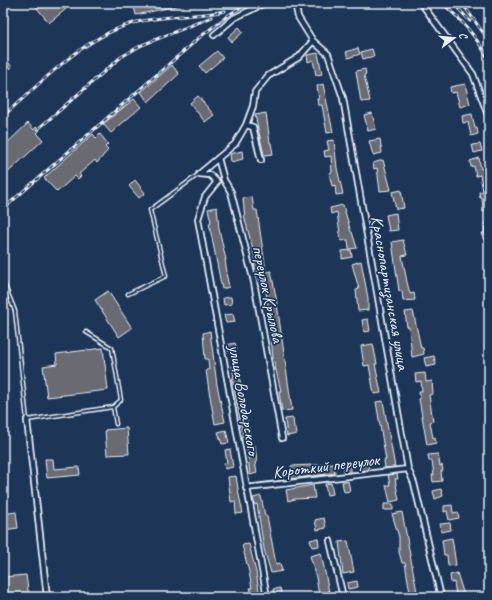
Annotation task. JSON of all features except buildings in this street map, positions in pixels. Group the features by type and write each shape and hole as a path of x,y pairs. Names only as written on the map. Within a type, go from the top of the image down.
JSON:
{"street":[{"path":"214,35 234,18 266,3"},
{"name":"Краснопартизанская улица","path":"295,3 298,17 313,41 328,54 343,98 408,469 414,483 441,597"},
{"path":"421,3 473,74 489,118"},
{"path":"199,174 235,144 246,125 253,106 255,92 268,76 299,57 313,41"},
{"path":"246,125 253,127 261,160"},
{"name":"переулок Крылова","path":"218,158 224,180 232,192 254,282 282,438"},
{"path":"199,174 210,175 217,182 224,180"},
{"name":"улица Володарского","path":"217,182 205,196 198,219 267,597"},
{"path":"27,420 47,597"},
{"name":"Короткий переулок","path":"246,488 408,469"},
{"path":"330,541 343,597"}],"lane":[{"path":"128,294 166,276 150,210 199,174"},
{"path":"3,281 15,312 27,420 113,407 121,400 112,348 86,332"},
{"path":"113,407 116,424"}],"railway":[{"path":"3,211 11,202 200,37 230,14 248,3"},
{"path":"442,3 468,29 489,60"},
{"path":"453,3 470,21"},
{"path":"462,3 489,41"},
{"path":"3,116 65,61 99,38 117,29 148,20 225,11"},
{"path":"38,129 121,57 142,45 212,17"}]}
